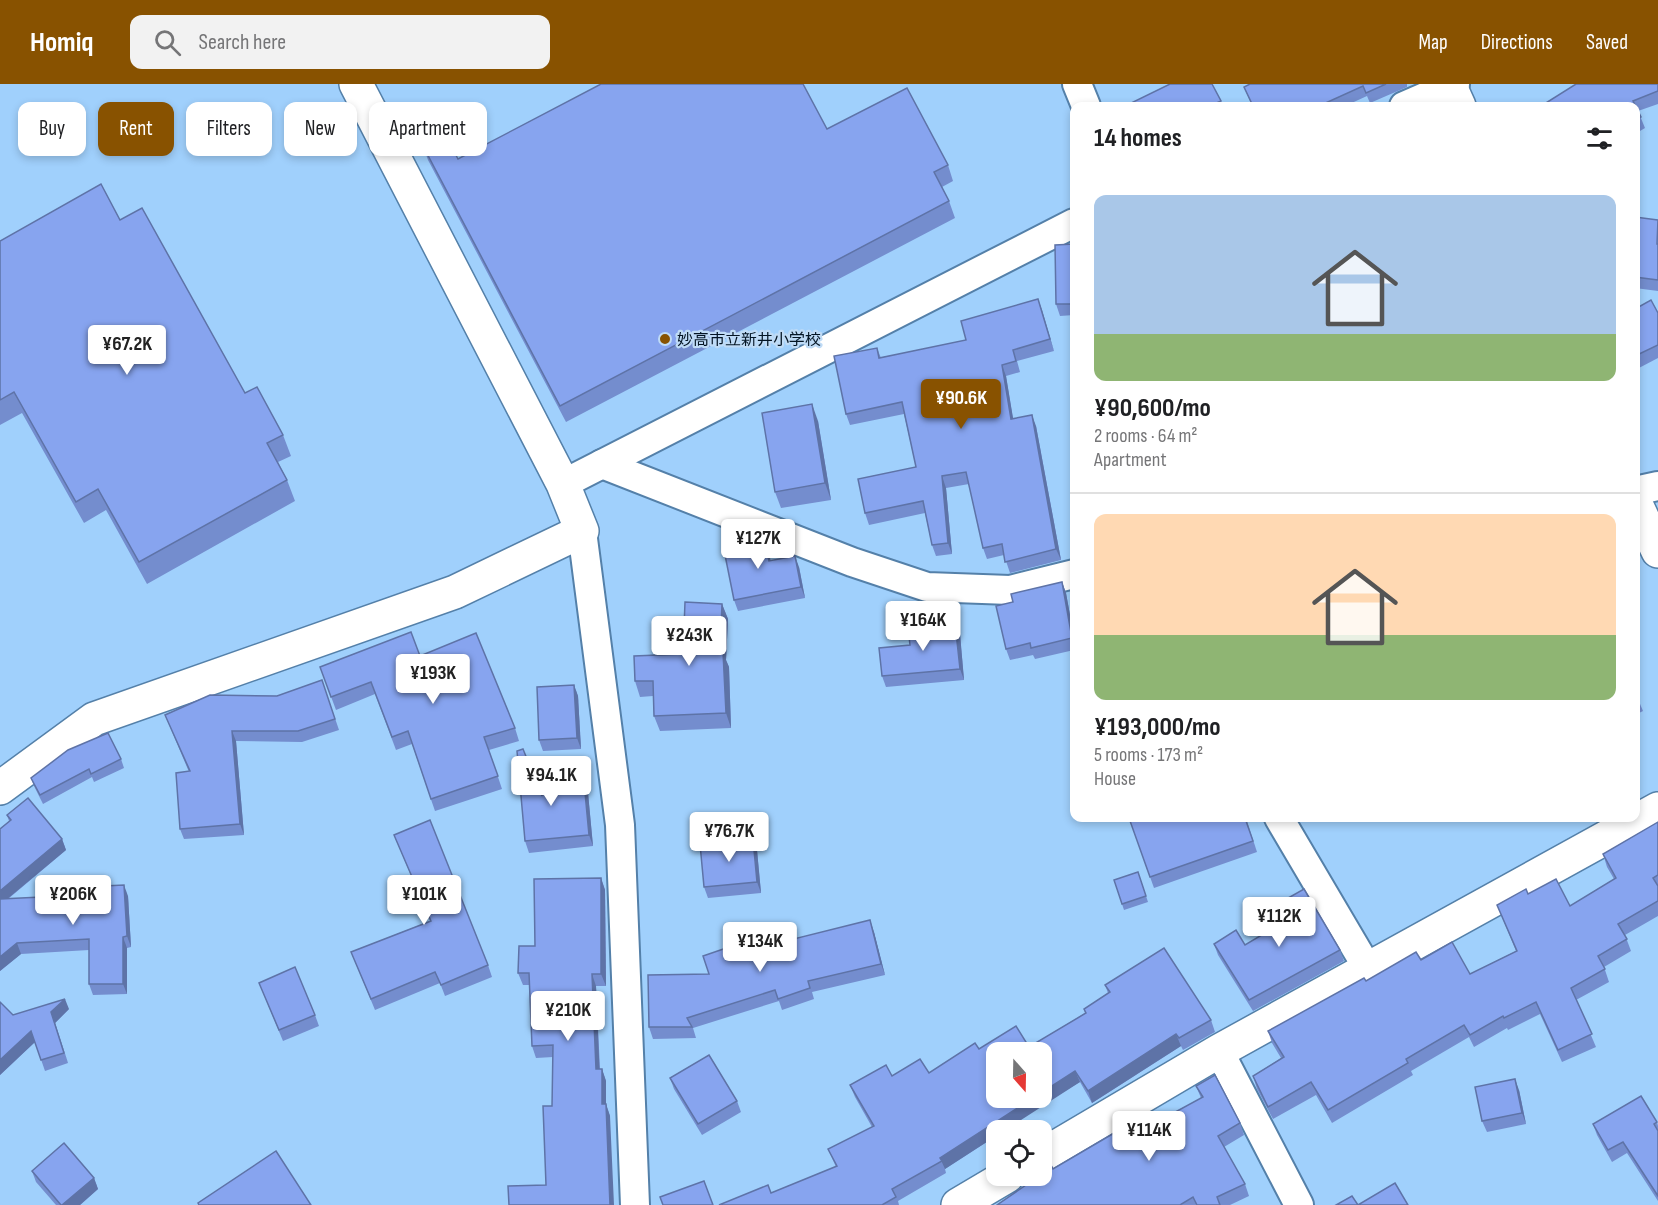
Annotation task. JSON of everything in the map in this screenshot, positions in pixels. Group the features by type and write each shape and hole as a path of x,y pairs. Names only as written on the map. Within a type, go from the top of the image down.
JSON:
{"street":[{"path":"356,84 563,484 582,531 620,825 635,1205"},
{"path":"1077,84 1084,102"},
{"path":"1416,102 1453,90"},
{"path":"563,484 1070,225"},
{"path":"602,464 852,562 927,587 1010,590 1070,575"},
{"path":"1640,490 1658,486"},
{"path":"1640,513 1658,551"},
{"path":"0,788 93,719 455,592 582,531"},
{"path":"1640,819 1658,809"},
{"path":"1281,822 1368,969"},
{"path":"1052,1150 1219,1051 1634,822"},
{"path":"1219,1051 1299,1205"},
{"path":"958,1205 990,1186"}],"building":[{"path":"601,84 803,84 827,129 907,88 948,165 934,172 949,201 560,406 428,156 456,156 458,159 464,156 487,156 487,144"},
{"path":"1170,84 1212,84 1221,101 1219,102 1133,102"},
{"path":"1250,84 1386,84 1366,93 1363,86 1328,102 1251,102 1244,87"},
{"path":"1576,84 1658,84 1658,91 1634,102 1547,102"},
{"path":"101,184 120,220 142,208 245,393 257,387 283,435 267,443 287,480 139,562 98,489 76,502 14,392 0,400 0,241"},
{"path":"1640,218 1658,220 1658,280 1640,278"},
{"path":"1070,244 1070,304 1056,304 1055,245"},
{"path":"1038,299 1050,339 1013,350 1016,361 1002,365 1011,419 1032,415 1056,549 1005,562 1002,544 983,548 966,472 942,476 948,543 932,545 923,501 865,513 858,479 916,467 902,402 846,414 834,356 877,348 879,358 966,340 961,321"},
{"path":"1651,300 1658,313 1658,345 1640,354 1640,306"},
{"path":"812,404 825,483 775,492 762,413"},
{"path":"763,537 769,561 795,556 801,587 734,600 723,545"},
{"path":"1062,582 1070,638 1031,648 1030,643 1006,649 996,606 1013,602 1011,594"},
{"path":"685,602 722,604 720,652 723,652 726,713 654,716 653,681 635,681 634,656 683,654"},
{"path":"955,623 960,669 882,676 879,648 910,645 908,628"},
{"path":"411,632 420,656 476,633 515,728 484,737 498,776 431,799 408,731 392,737 371,682 331,697 320,667"},
{"path":"322,680 335,719 298,731 232,731 240,824 180,829 176,773 190,771 165,715 210,695 277,696"},
{"path":"574,685 577,738 539,740 537,687"},
{"path":"108,733 121,759 91,774 89,769 40,795 31,778 68,750"},
{"path":"523,749 542,796 542,786 584,782 589,835 525,841 517,751"},
{"path":"28,798 62,839 0,891 0,829 11,820 7,815"},
{"path":"430,820 488,965 441,985 435,972 371,999 351,952 431,921 394,835"},
{"path":"1130,822 1246,822 1253,841 1150,877"},
{"path":"1658,822 1658,875 1653,878 1658,886 1658,901 1618,924 1627,939 1598,956 1605,969 1571,988 1592,1034 1558,1050 1536,1002 1504,1018 1503,1016 1470,1035 1464,1025 1406,1059 1408,1063 1328,1110 1311,1082 1268,1107 1253,1076 1284,1057 1268,1031 1364,978 1366,981 1416,952 1421,960 1452,942 1470,974 1517,951 1497,905 1526,889 1528,894 1556,879 1570,906 1616,878 1603,854"},
{"path":"753,839 757,882 704,887 700,844"},
{"path":"1138,872 1146,896 1122,904 1114,880"},
{"path":"601,878 601,974 592,974 596,1069 602,1069 602,1104 606,1104 610,1205 509,1205 508,1186 546,1185 543,1106 552,1106 553,1045 532,1046 529,973 518,973 519,946 535,946 534,879"},
{"path":"124,885 127,936 123,937 123,984 89,984 89,939 17,943 0,957 0,899 83,895 82,887"},
{"path":"1304,889 1340,950 1249,1000 1214,944 1236,930 1245,945 1290,918 1281,902"},
{"path":"870,920 881,964 808,981 810,988 778,999 775,990 687,1018 692,1027 649,1027 648,975 709,974 703,956 735,945 738,954 793,937 794,939"},
{"path":"1164,948 1211,1020 1179,1038 1176,1034 1088,1091 1075,1071 1052,1086 1052,1042 1037,1042 1086,1013 1084,1009 1110,992 1105,985"},
{"path":"295,967 315,1015 279,1030 259,983"},
{"path":"65,999 51,1012 64,1053 41,1060 31,1031 0,1060 0,1002 13,1015"},
{"path":"1016,1026 1026,1042 990,1042"},
{"path":"975,1043 979,1049 986,1045 986,1108 1018,1108 999,1120 986,1120 986,1128 940,1158 942,1161 892,1189 896,1197 882,1205 719,1205 768,1185 771,1193 837,1166 828,1149 874,1126 850,1085 886,1065 892,1076 920,1059 929,1073"},
{"path":"709,1055 737,1101 698,1124 670,1078"},
{"path":"1215,1075 1240,1123 1218,1136 1245,1184 1217,1197 1220,1205 1197,1205 1193,1197 1180,1205 997,1205 1025,1186 1052,1186 1052,1167 1053,1169 1121,1129 1124,1132 1141,1121 1146,1128 1203,1097 1196,1086"},
{"path":"1515,1079 1522,1113 1482,1121 1475,1087"},
{"path":"1641,1096 1657,1122 1654,1124 1658,1131 1658,1196 1623,1142 1608,1150 1593,1124"},
{"path":"64,1143 94,1178 61,1205 32,1171"},
{"path":"276,1151 311,1205 199,1205 198,1203"},
{"path":"704,1181 713,1205 663,1205 660,1197"},
{"path":"1395,1183 1408,1205 1358,1205"},
{"path":"1352,1196 1358,1205 1336,1205"}],"place":[{"name":"妙高市立新井小学校","path":"665,339"}]}
